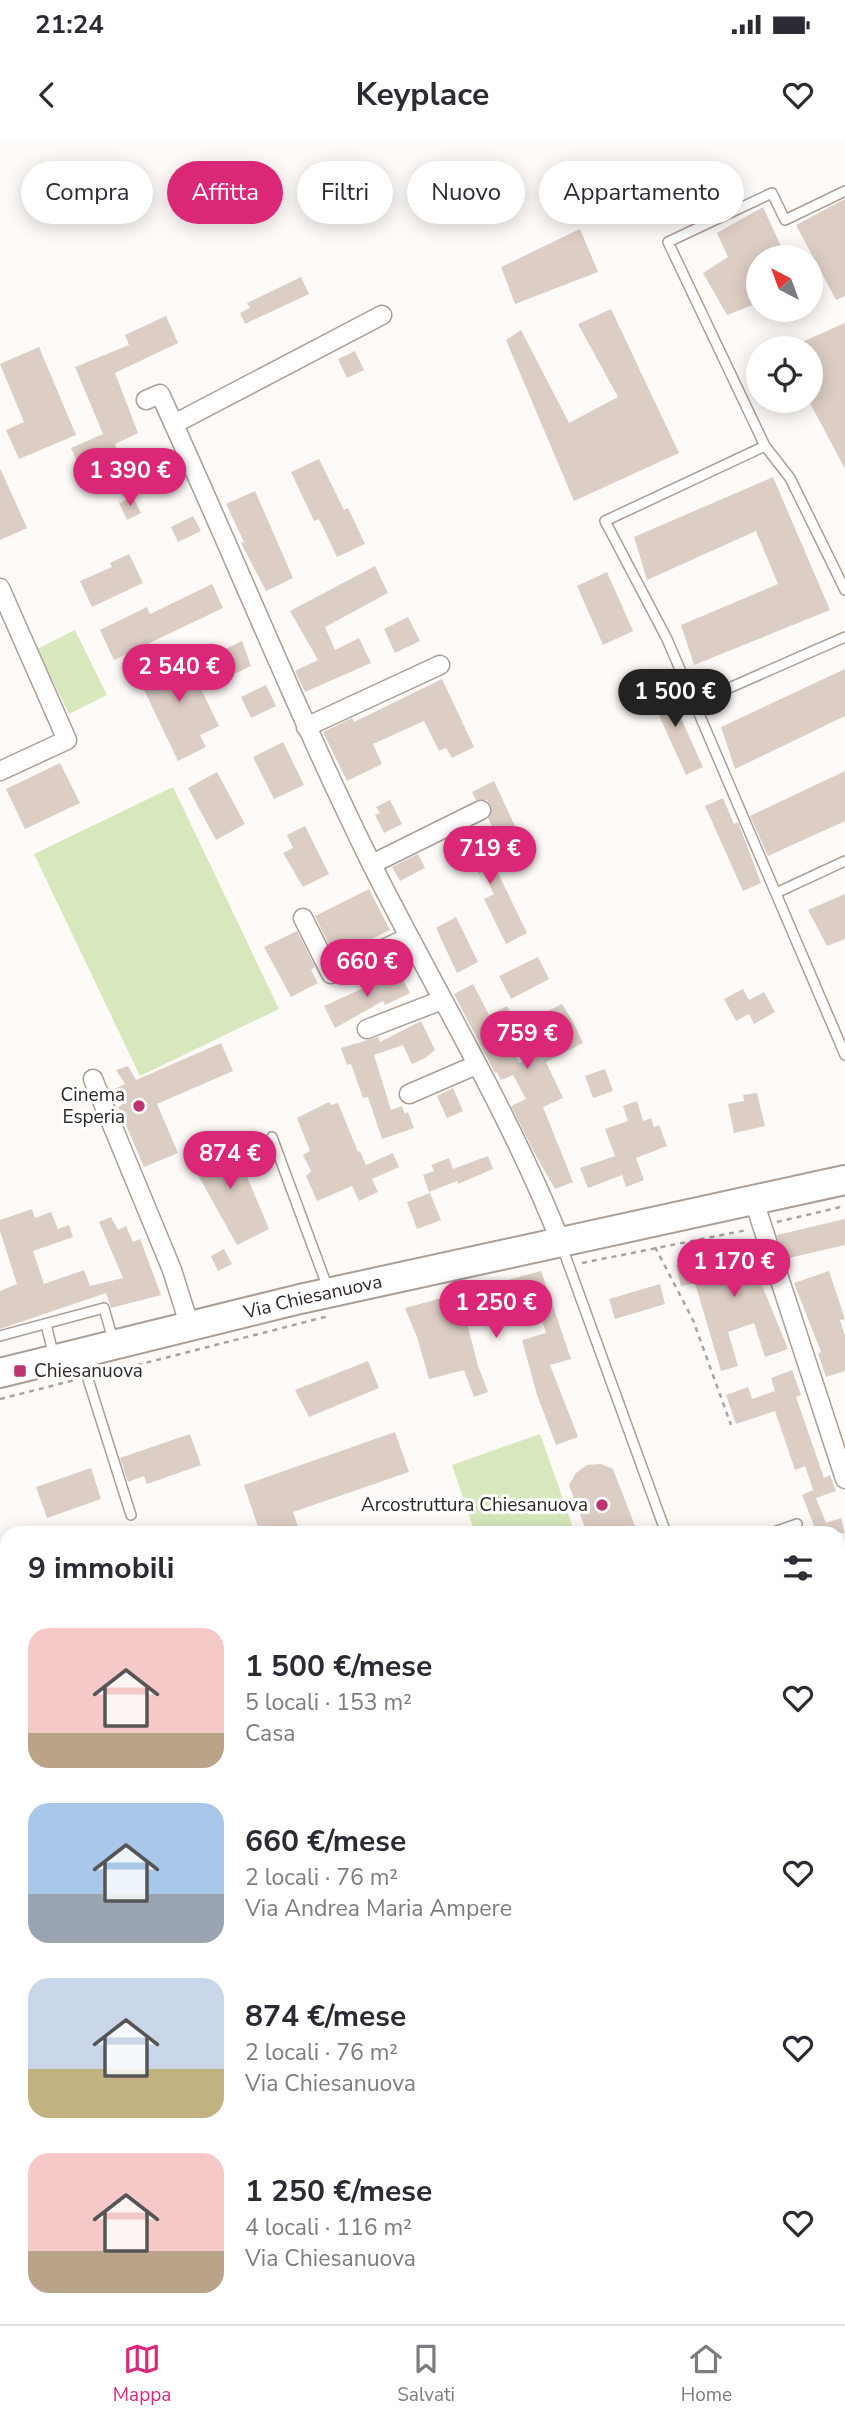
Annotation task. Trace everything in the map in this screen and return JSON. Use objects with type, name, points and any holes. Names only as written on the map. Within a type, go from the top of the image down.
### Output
[{"type":"main road","name":"Via Chiesanuova","points":[[0,1373],[114,1357],[190,1327],[332,1303],[653,1235],[754,1201],[845,1180]]},
{"type":"street","points":[[174,424],[382,314]]},
{"type":"street","points":[[146,400],[160,394],[306,727],[372,864],[570,1253]]},
{"type":"street","points":[[0,588],[68,740],[0,771]]},
{"type":"street","points":[[306,727],[440,665]]},
{"type":"street","points":[[372,864],[481,810]]},
{"type":"street","points":[[303,918],[331,974],[409,936]]},
{"type":"street","points":[[367,1029],[442,1000]]},
{"type":"street","points":[[410,1094],[476,1065]]},
{"type":"street","points":[[93,1079],[172,1270],[190,1327]]},
{"type":"street","points":[[754,1201],[845,1479]]},
{"type":"lane","points":[[845,191],[785,220],[772,192],[668,242],[765,446],[790,478],[845,590]]},
{"type":"lane","points":[[765,446],[605,521],[667,639],[845,1055]]},
{"type":"lane","points":[[695,703],[845,637]]},
{"type":"lane","points":[[776,893],[845,861]]},
{"type":"lane","points":[[272,1137],[326,1275],[332,1303]]},
{"type":"lane","points":[[570,1253],[664,1526]]},
{"type":"lane","points":[[0,1336],[104,1308],[114,1357]]},
{"type":"lane","points":[[46,1324],[131,1515]]},
{"type":"lane","points":[[791,1526],[797,1524]]},
{"type":"path","points":[[771,1224],[845,1206]]},
{"type":"path","points":[[570,1253],[653,1235],[751,1229]]},
{"type":"path","points":[[653,1235],[693,1320],[731,1425]]},
{"type":"path","points":[[114,1357],[318,1321],[332,1303]]},
{"type":"path","points":[[0,1399],[66,1365]]},
{"type":"green space","points":[[75,630],[107,695],[69,714],[37,649]]},
{"type":"green space","points":[[173,787],[279,1009],[140,1076],[34,854]]},
{"type":"green space","points":[[540,1434],[573,1526],[473,1526],[452,1465]]},
{"type":"building","points":[[845,199],[845,296],[836,300],[823,276],[823,245],[807,245],[796,225]]},
{"type":"building","points":[[763,207],[780,245],[746,245],[746,308],[727,315],[703,273],[728,257],[717,233],[733,224],[744,224],[744,218]]},
{"type":"building","points":[[580,229],[598,272],[515,304],[501,267]]},
{"type":"building","points":[[301,277],[309,294],[245,324],[240,313],[250,308],[247,303]]},
{"type":"building","points":[[611,309],[679,453],[574,501],[506,340],[521,330],[569,423],[618,397],[578,324]]},
{"type":"building","points":[[166,316],[178,343],[115,373],[138,433],[115,444],[117,449],[91,462],[94,468],[82,473],[71,448],[103,434],[75,367],[129,345],[125,335]]},
{"type":"building","points":[[845,323],[845,469],[815,413],[823,413],[823,336],[815,336]]},
{"type":"building","points":[[39,347],[76,435],[19,459],[6,430],[24,422],[0,364]]},
{"type":"building","points":[[355,351],[364,370],[347,378],[338,359]]},
{"type":"building","points":[[319,459],[344,510],[348,508],[365,544],[337,557],[319,519],[314,521],[291,472]]},
{"type":"building","points":[[0,468],[27,528],[0,540]]},
{"type":"building","points":[[773,477],[830,610],[694,665],[681,625],[778,584],[756,531],[647,580],[634,537]]},
{"type":"building","points":[[255,491],[293,578],[266,591],[241,543],[244,542],[226,504]]},
{"type":"building","points":[[133,497],[141,513],[127,520],[119,503]]},
{"type":"building","points":[[193,516],[201,531],[178,542],[171,527]]},
{"type":"building","points":[[129,554],[143,583],[92,607],[80,581],[112,567],[110,563]]},
{"type":"building","points":[[375,566],[388,593],[325,627],[335,650],[359,638],[371,663],[305,692],[295,671],[318,660],[290,611]]},
{"type":"building","points":[[607,572],[633,631],[603,645],[577,586]]},
{"type":"building","points":[[212,584],[223,608],[114,660],[100,630],[147,607],[150,614]]},
{"type":"building","points":[[408,617],[420,641],[395,653],[384,629]]},
{"type":"building","points":[[242,641],[251,666],[230,676],[219,652]]},
{"type":"building","points":[[189,651],[203,680],[198,683],[219,726],[200,735],[206,747],[178,761],[137,675]]},
{"type":"building","points":[[845,669],[845,716],[735,769],[721,727]]},
{"type":"building","points":[[442,679],[474,747],[452,758],[446,748],[439,751],[424,721],[373,744],[382,764],[347,781],[323,732],[352,718],[354,722]]},
{"type":"building","points":[[665,683],[703,767],[686,775],[648,691]]},
{"type":"building","points":[[266,685],[276,706],[251,718],[241,697]]},
{"type":"building","points":[[283,742],[304,785],[274,799],[253,757]]},
{"type":"building","points":[[60,763],[80,803],[25,829],[6,789]]},
{"type":"building","points":[[845,771],[845,821],[768,856],[750,816]]},
{"type":"building","points":[[217,772],[245,824],[216,840],[188,788]]},
{"type":"building","points":[[494,781],[521,839],[499,850],[488,828],[492,826],[488,818],[491,806],[487,800],[476,800],[472,792]]},
{"type":"building","points":[[723,798],[734,824],[738,822],[761,883],[743,891],[705,806]]},
{"type":"building","points":[[390,800],[402,824],[384,833],[375,815],[380,813],[376,807]]},
{"type":"building","points":[[305,826],[329,874],[303,887],[283,853],[293,848],[287,835]]},
{"type":"building","points":[[463,837],[471,852],[490,842],[503,868],[497,871],[527,933],[506,944],[484,899],[494,894],[483,872],[479,874],[473,860],[455,870],[443,847]]},
{"type":"building","points":[[418,854],[425,868],[400,881],[392,867]]},
{"type":"building","points":[[369,889],[390,930],[335,957],[315,916]]},
{"type":"building","points":[[845,894],[845,939],[827,946],[808,910]]},
{"type":"building","points":[[456,917],[478,962],[457,973],[436,928]]},
{"type":"building","points":[[297,931],[315,967],[311,970],[318,983],[291,997],[264,947]]},
{"type":"building","points":[[538,957],[549,979],[511,999],[499,976]]},
{"type":"building","points":[[399,972],[410,993],[385,1005],[383,1001],[335,1028],[324,1006]]},
{"type":"building","points":[[473,984],[489,1015],[507,1006],[518,1026],[505,1033],[519,1063],[545,1049],[530,1020],[562,1004],[572,1020],[583,1043],[546,1062],[563,1098],[543,1107],[573,1182],[555,1189],[511,1106],[526,1099],[513,1075],[501,1080],[497,1072],[495,1073],[454,994]]},
{"type":"building","points":[[743,989],[749,1000],[764,992],[775,1012],[754,1024],[749,1014],[736,1021],[724,999]]},
{"type":"building","points":[[421,1021],[435,1050],[425,1058],[412,1064],[403,1045],[374,1055],[391,1110],[402,1106],[405,1114],[408,1112],[414,1128],[382,1139],[368,1097],[363,1098],[351,1064],[347,1065],[341,1048],[378,1037],[380,1042]]},
{"type":"building","name":"Cinema Esperia","points":[[221,1043],[233,1071],[157,1104],[178,1153],[144,1167],[118,1107],[122,1105],[115,1089],[125,1084],[116,1070],[128,1066],[136,1080]]},
{"type":"building","points":[[605,1069],[613,1091],[593,1098],[585,1076]]},
{"type":"building","points":[[453,1088],[463,1111],[447,1118],[437,1096]]},
{"type":"building","points":[[757,1093],[765,1126],[734,1133],[728,1104],[744,1101],[743,1095]]},
{"type":"building","points":[[637,1101],[643,1121],[651,1118],[654,1127],[659,1125],[667,1146],[636,1158],[644,1180],[626,1187],[622,1175],[588,1188],[580,1168],[615,1156],[605,1129],[628,1121],[623,1106]]},
{"type":"building","points":[[329,1102],[331,1105],[338,1103],[366,1165],[393,1153],[399,1167],[372,1179],[378,1192],[359,1201],[352,1186],[317,1201],[306,1176],[311,1171],[303,1155],[310,1151],[297,1118]]},
{"type":"building","points":[[222,1139],[228,1151],[235,1148],[269,1229],[237,1245],[188,1157]]},
{"type":"building","points":[[488,1156],[493,1169],[458,1184],[457,1181],[429,1192],[423,1175],[434,1171],[431,1165],[449,1158],[453,1169]]},
{"type":"building","points":[[430,1193],[441,1220],[417,1229],[407,1202]]},
{"type":"building","points":[[32,1209],[35,1218],[51,1212],[58,1229],[69,1225],[73,1237],[33,1251],[44,1284],[84,1270],[90,1286],[123,1278],[99,1222],[111,1217],[118,1230],[126,1226],[133,1242],[140,1239],[161,1295],[111,1308],[106,1293],[0,1329],[0,1291],[17,1284],[0,1231],[0,1220]]},
{"type":"building","points":[[845,1219],[845,1245],[785,1259],[777,1235]]},
{"type":"building","points":[[755,1241],[766,1275],[759,1278],[788,1349],[765,1357],[754,1323],[728,1332],[738,1366],[721,1371],[695,1283],[681,1286],[676,1265],[720,1255],[719,1251]]},
{"type":"building","points":[[224,1249],[232,1264],[218,1271],[211,1256]]},
{"type":"building","points":[[541,1271],[571,1359],[550,1365],[578,1437],[556,1445],[537,1395],[522,1340],[546,1333],[537,1304],[467,1323],[488,1392],[474,1397],[464,1370],[429,1379],[405,1308]]},
{"type":"building","points":[[829,1271],[845,1319],[840,1320],[845,1336],[845,1371],[826,1377],[818,1354],[821,1352],[794,1283]]},
{"type":"building","points":[[660,1284],[665,1304],[615,1319],[609,1299]]},
{"type":"building","points":[[368,1361],[379,1388],[309,1417],[295,1390]]},
{"type":"building","points":[[792,1370],[801,1395],[796,1397],[824,1478],[830,1475],[836,1491],[816,1498],[826,1523],[841,1518],[843,1526],[814,1526],[802,1495],[813,1490],[815,1495],[805,1466],[795,1470],[775,1411],[736,1424],[726,1395],[748,1387],[752,1399],[775,1391],[771,1378]]},
{"type":"building","points":[[395,1432],[409,1472],[293,1512],[298,1526],[258,1526],[244,1485]]},
{"type":"building","points":[[190,1434],[201,1465],[147,1484],[144,1476],[128,1482],[120,1458]]},
{"type":"building","name":"Arcostruttura Chiesanuova","points":[[601,1464],[613,1469],[635,1526],[584,1526],[569,1485],[576,1473],[587,1465]]},
{"type":"building","points":[[91,1468],[101,1499],[47,1518],[36,1487]]},
{"type":"place","name":"Cinema Esperia","points":[[139,1106]]},
{"type":"place","name":"Chiesanuova","points":[[20,1371]]},
{"type":"place","name":"Arcostruttura Chiesanuova","points":[[602,1505]]}]
